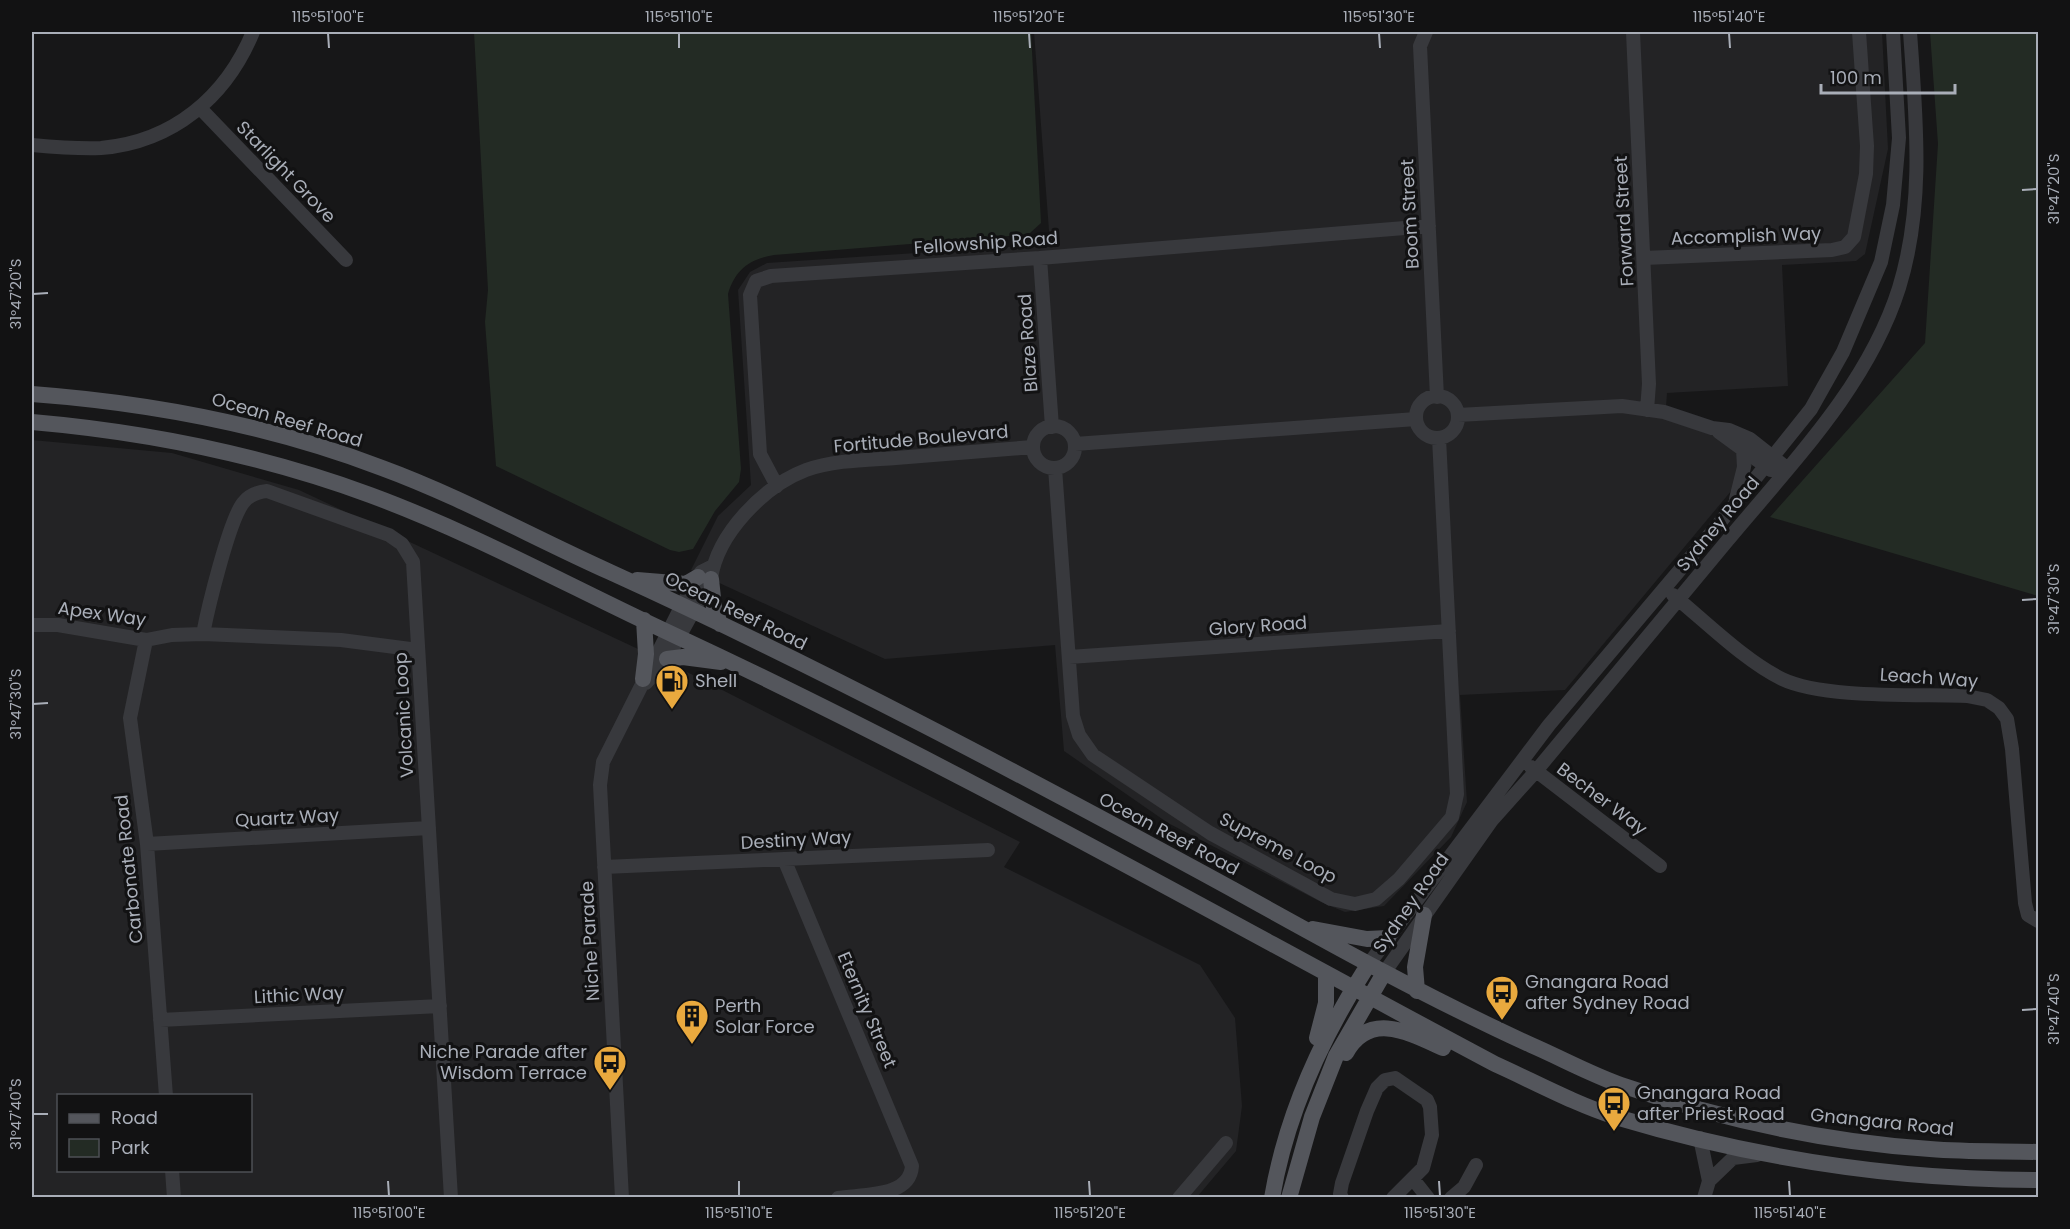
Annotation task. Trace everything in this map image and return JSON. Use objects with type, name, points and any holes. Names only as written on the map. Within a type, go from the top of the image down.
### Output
[{"type":"main road","name":"Ocean Reef Road","points":[[32,394],[94,399],[194,413],[326,449],[382,468],[460,501],[688,608],[869,697],[1384,973]]},
{"type":"main road","points":[[32,422],[194,444],[289,468],[350,488],[438,523],[864,727],[1495,1064],[1608,1114],[1773,1155],[1865,1171],[2038,1180]]},
{"type":"main road","points":[[32,427],[58,424]]},
{"type":"main road","points":[[624,579],[680,584],[691,582],[707,574],[720,624]]},
{"type":"main road","points":[[641,685],[646,654],[644,620]]},
{"type":"main road","points":[[667,659],[683,657],[734,664]]},
{"type":"main road","points":[[1417,991],[1415,967],[1424,915]]},
{"type":"main road","points":[[1294,925],[1367,939],[1388,938]]},
{"type":"main road","points":[[1311,1069],[1368,964]]},
{"type":"main road","points":[[1289,1197],[1312,1118],[1335,1056],[1384,973]]},
{"type":"main road","name":"Gnangara Road","points":[[1384,973],[1417,991],[1616,1083],[1724,1116],[1836,1139],[1930,1149],[2038,1152]]},
{"type":"main road","points":[[1272,1197],[1278,1160],[1311,1069],[1326,1003],[1326,974]]},
{"type":"main road","points":[[1312,1118],[1352,1042],[1361,1034],[1377,1027],[1416,1035],[1459,1055],[1495,1064]]},
{"type":"street","points":[[32,145],[100,148],[131,143],[167,129],[201,109],[226,81],[244,53],[253,32]]},
{"type":"street","name":"Boom Street","points":[[1426,32],[1420,46],[1437,397]]},
{"type":"street","name":"Forward Street","points":[[1633,32],[1649,384],[1647,410]]},
{"type":"street","name":"Accomplish Way","points":[[1644,258],[1832,250],[1845,247],[1854,237],[1866,174],[1867,146],[1859,32]]},
{"type":"street","name":"Sydney Road","points":[[1368,964],[1522,760],[1811,409],[1843,352],[1881,262],[1893,205],[1899,138],[1893,32]]},
{"type":"street","name":"Sydney Road","points":[[1384,973],[1492,820],[1536,771],[1784,473],[1868,358],[1899,288],[1913,220],[1916,194],[1917,122],[1910,32]]},
{"type":"street","name":"Starlight Grove","points":[[201,109],[346,260]]},
{"type":"street","name":"Fellowship Road","points":[[777,486],[760,454],[750,295],[756,281],[771,276],[1040,258],[1429,226]]},
{"type":"street","name":"Blaze Road","points":[[1040,258],[1052,427]]},
{"type":"street","points":[[1437,397],[1452,403],[1458,415],[1456,428],[1439,438],[1421,431],[1416,419],[1420,405],[1426,400],[1437,397]]},
{"type":"street","points":[[1458,415],[1570,407],[1622,406],[1647,410],[1712,428],[1729,430],[1750,439],[1784,473]]},
{"type":"street","points":[[1075,444],[1416,419]]},
{"type":"street","points":[[1052,427],[1068,432],[1075,444],[1072,458],[1068,463],[1055,468],[1042,465],[1032,447],[1037,434],[1052,427]]},
{"type":"street","points":[[1712,428],[1743,449],[1770,460]]},
{"type":"street","name":"Supreme Loop","points":[[1055,468],[1073,716],[1078,735],[1093,755],[1210,834],[1331,899],[1354,904],[1376,899],[1399,879],[1452,818],[1457,794],[1439,438]]},
{"type":"street","name":"Fortitude Boulevard","points":[[688,608],[735,526],[757,500],[806,470],[845,462],[1032,447]]},
{"type":"street","points":[[1735,504],[1744,467],[1743,449]]},
{"type":"street","name":"Volcanic Loop","points":[[203,634],[209,604],[238,513],[249,497],[267,491],[389,535],[402,544],[413,562],[451,1197]]},
{"type":"street","name":"Leach Way","points":[[1664,588],[1760,667],[1784,680],[1834,691],[1967,696],[1987,700],[2000,708],[2007,719],[2012,749],[2025,903],[2028,915],[2038,921]]},
{"type":"street","name":"Niche Parade","points":[[622,1197],[600,785],[603,762],[641,685],[688,608]]},
{"type":"street","name":"Apex Way","points":[[32,625],[58,625],[147,640],[172,635],[203,634],[341,640],[418,650]]},
{"type":"street","name":"Glory Road","points":[[1069,657],[1449,630]]},
{"type":"street","name":"Niche Parade","points":[[641,685],[667,659],[673,635]]},
{"type":"street","name":"Carbonate Road","points":[[147,640],[130,718],[147,844],[166,1094]]},
{"type":"street","name":"Becher Way","points":[[1522,760],[1660,866]]},
{"type":"street","name":"Quartz Way","points":[[147,844],[429,828]]},
{"type":"street","name":"Destiny Way","points":[[604,867],[988,850]]},
{"type":"street","name":"Eternity Street","points":[[784,859],[909,1155],[912,1176],[907,1183],[897,1189],[838,1197]]},
{"type":"street","name":"Lithic Way","points":[[160,1020],[440,1006]]},
{"type":"street","points":[[1342,1197],[1342,1183],[1366,1111],[1377,1088],[1385,1080],[1395,1078],[1420,1094],[1431,1107],[1432,1135],[1429,1154],[1423,1168],[1393,1197]]},
{"type":"street","points":[[1700,1138],[1709,1181]]},
{"type":"street","points":[[1179,1197],[1226,1143]]},
{"type":"street","points":[[1704,1197],[1709,1181],[1733,1158],[1773,1155]]},
{"type":"street","points":[[1451,1197],[1464,1188],[1476,1165]]},
{"type":"street","points":[[172,1172],[174,1197]]},
{"type":"street","points":[[1413,1179],[1428,1197]]},
{"type":"shaded area","points":[[1034,32],[1882,32],[1888,149],[1865,254],[1856,261],[1782,265],[1788,386],[1667,393],[1666,407],[1767,448],[1565,690],[1460,695],[1467,802],[1451,837],[1384,906],[1345,912],[1321,902],[1168,823],[1064,751],[1055,645],[885,659],[691,570],[718,516],[751,485],[738,290],[750,272],[767,263],[1050,244]]},
{"type":"shaded area","points":[[32,440],[172,453],[299,490],[685,671],[1020,842],[1004,867],[1200,965],[1235,1018],[1242,1106],[1236,1151],[1197,1197],[32,1198]]},
{"type":"green space","points":[[474,32],[1031,32],[1041,223],[1030,233],[1022,235],[774,255],[757,259],[744,267],[735,278],[728,294],[741,469],[739,482],[715,511],[693,549],[679,552],[670,550],[496,466],[485,322],[488,290]]},
{"type":"green space","points":[[1930,32],[2038,32],[2038,596],[1770,517],[1925,343],[1938,144]]},
{"type":"place","name":"Shell","points":[[672,710]]},
{"type":"place","name":"Gnangara Road after Sydney Road","points":[[1502,1021]]},
{"type":"place","name":"Perth Solar Force","points":[[692,1045]]},
{"type":"place","name":"Niche Parade after Wisdom Terrace","points":[[610,1091]]},
{"type":"place","name":"Gnangara Road after Priest Road","points":[[1614,1132]]}]
